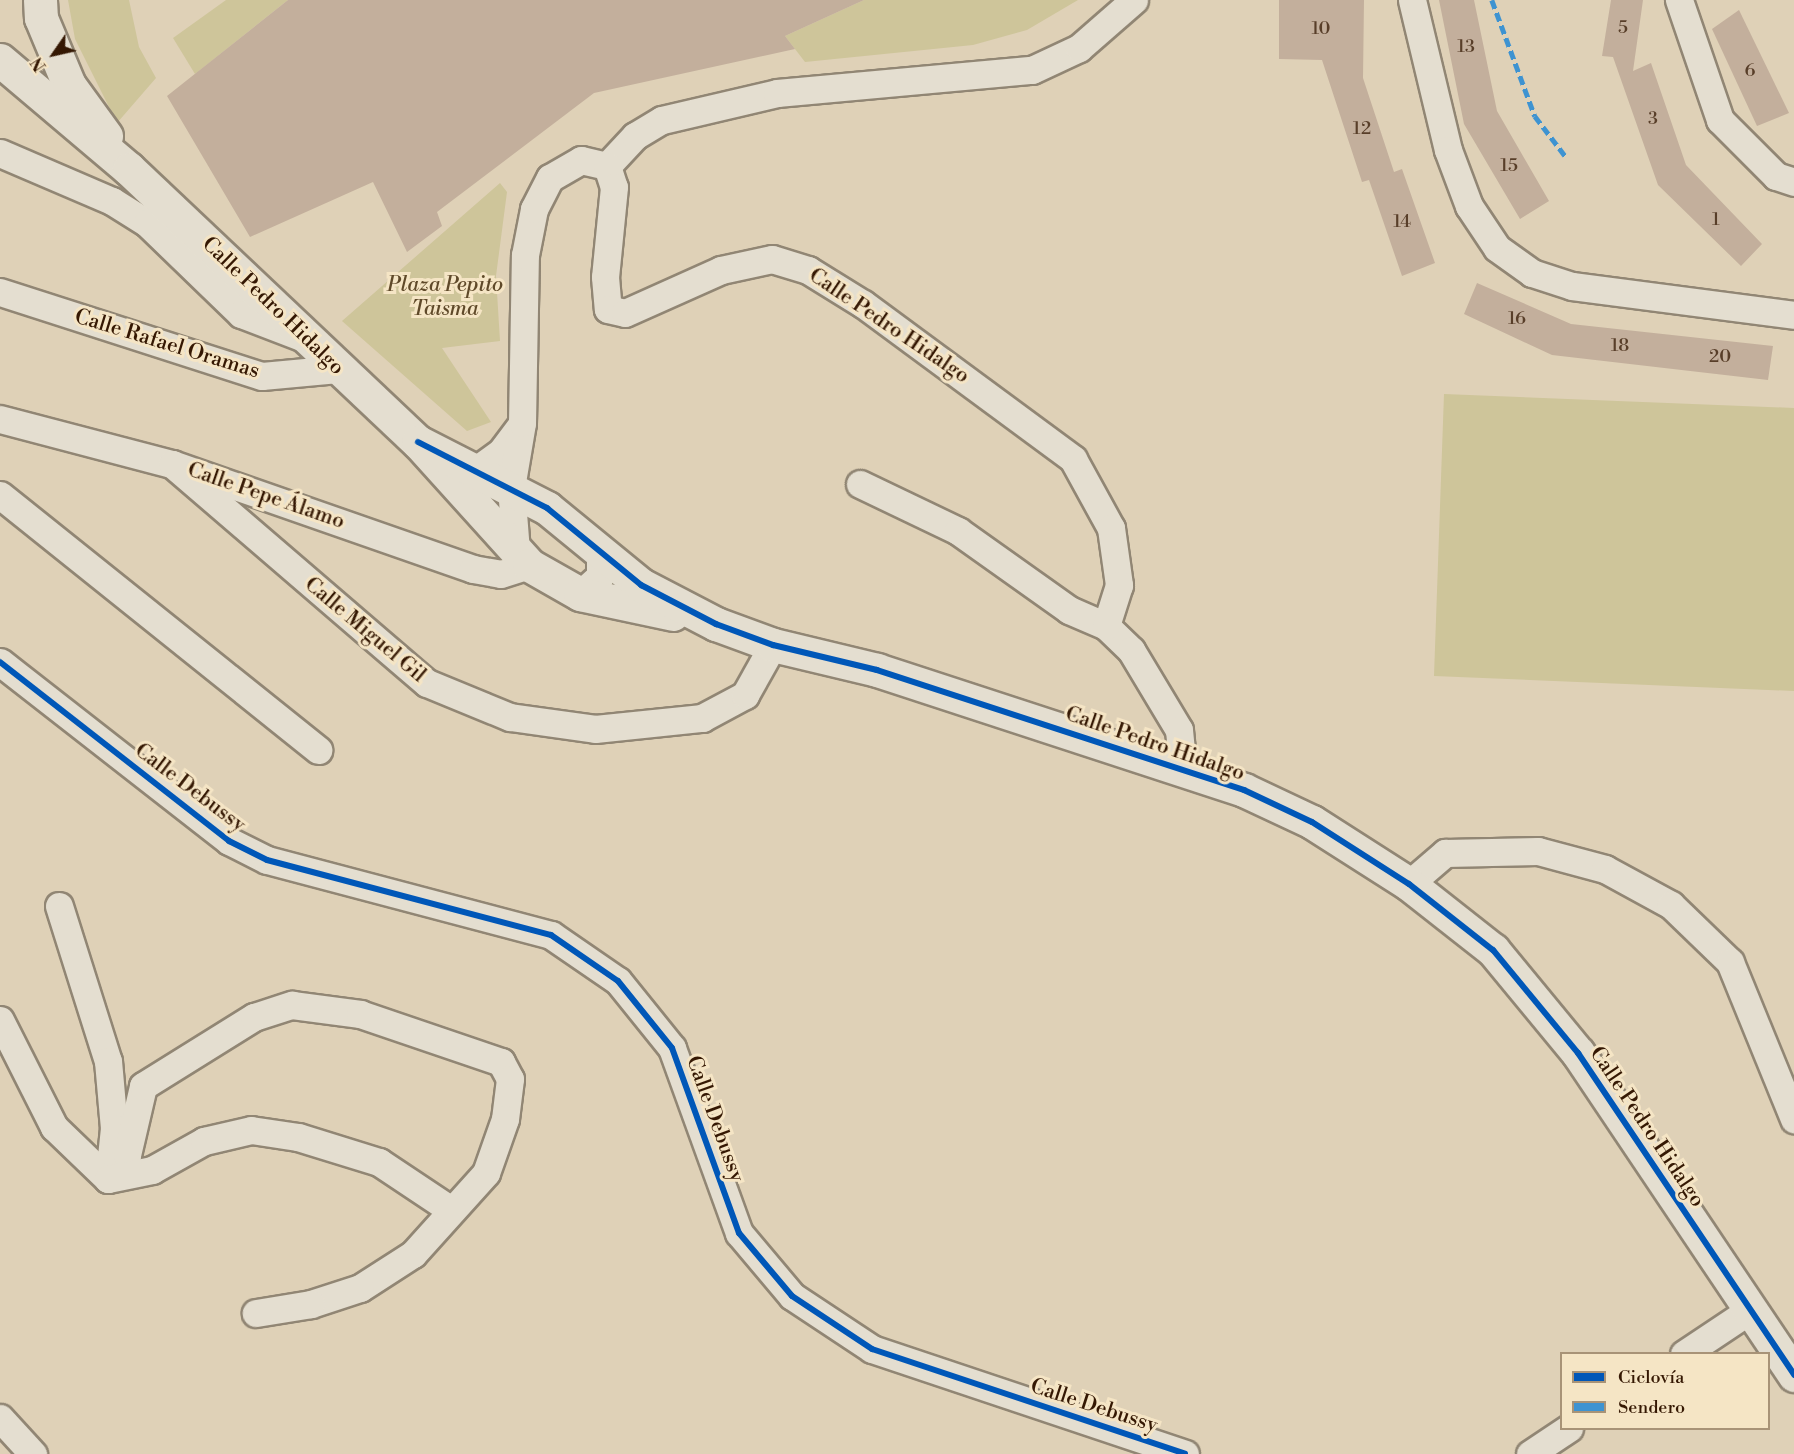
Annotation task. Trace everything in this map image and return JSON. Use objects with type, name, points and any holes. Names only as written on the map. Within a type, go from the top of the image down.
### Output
[{"type":"street","name":"Calle Pedro Hidalgo","points":[[40,0],[42,18],[69,85],[129,169]]},
{"type":"street","points":[[523,558],[511,488],[522,423],[525,255],[534,209],[550,178],[581,160],[607,166],[635,136],[662,120],[777,93],[1032,70],[1079,48],[1134,0]]},
{"type":"street","points":[[1412,0],[1448,150],[1469,206],[1497,248],[1532,273],[1572,286],[1794,315]]},
{"type":"street","points":[[1679,0],[1720,120],[1776,176],[1794,182]]},
{"type":"street","name":"Calle Pedro Hidalgo","points":[[0,60],[129,169],[338,369],[418,442],[523,558],[580,594],[716,624]]},
{"type":"street","points":[[0,153],[112,201],[147,223],[241,315],[310,341]]},
{"type":"street","name":"Calle Pedro Hidalgo","points":[[607,166],[614,187],[605,278],[609,309],[625,313],[722,270],[772,259],[808,270],[863,304],[1073,459],[1111,528],[1119,585],[1106,626]]},
{"type":"street","name":"Calle Rafael Oramas","points":[[0,292],[261,376],[338,369]]},
{"type":"street","name":"Calle Pepe Álamo","points":[[0,419],[172,464],[473,569],[501,574],[523,558]]},
{"type":"street","points":[[472,473],[500,453],[522,423]]},
{"type":"street","name":"Calle Pedro Hidalgo","points":[[418,442],[472,473],[511,488],[547,508],[641,585],[716,624],[773,645],[877,670],[1244,790],[1312,822],[1409,884],[1493,950],[1578,1053],[1794,1375]]},
{"type":"street","name":"Calle Miguel Gil","points":[[172,464],[427,683],[510,717],[595,729],[702,718],[745,695],[773,645]]},
{"type":"street","points":[[860,484],[958,531],[1069,610],[1106,626],[1131,650],[1179,730],[1183,771]]},
{"type":"street","points":[[0,495],[318,750]]},
{"type":"street","points":[[580,594],[600,576],[600,551]]},
{"type":"street","name":"Calle Debussy","points":[[0,662],[229,841],[267,860],[550,935],[618,981],[672,1048],[739,1233],[792,1296],[872,1349],[1185,1454]]},
{"type":"street","points":[[1409,884],[1445,853],[1538,851],[1605,869],[1671,905],[1731,962],[1794,1119]]},
{"type":"street","points":[[59,906],[108,1061],[114,1128],[108,1179]]},
{"type":"street","points":[[108,1179],[127,1155],[143,1086],[254,1017],[292,1005],[360,1014],[501,1062],[510,1079],[505,1119],[486,1173],[412,1254],[360,1288],[311,1304],[256,1313]]},
{"type":"street","points":[[0,1020],[54,1126],[108,1179]]},
{"type":"street","points":[[108,1179],[152,1170],[204,1141],[251,1130],[298,1137],[379,1162],[451,1210]]},
{"type":"street","points":[[1686,1352],[1750,1310]]},
{"type":"street","points":[[0,1418],[33,1454]]},
{"type":"street","points":[[1530,1454],[1566,1430]]},
{"type":"green space","points":[[68,0],[129,0],[139,47],[156,78],[117,123],[75,39]]},
{"type":"green space","points":[[226,0],[288,0],[195,74],[173,38]]},
{"type":"green space","points":[[864,0],[1078,0],[1027,30],[973,45],[805,62],[785,36]]},
{"type":"green space","name":"Plaza Pepito Taisma","points":[[500,183],[507,192],[496,276],[500,341],[442,348],[491,422],[467,431],[342,321]]},
{"type":"green space","points":[[1444,394],[1794,408],[1794,691],[1434,676]]},
{"type":"building","points":[[288,0],[864,0],[785,36],[795,49],[594,93],[437,212],[442,226],[407,252],[373,182],[250,237],[167,96]]},
{"type":"building","points":[[1279,0],[1364,0],[1363,78],[1394,172],[1402,169],[1435,263],[1402,276],[1369,180],[1362,182],[1322,60],[1279,59]]},
{"type":"building","points":[[1439,0],[1474,0],[1497,111],[1549,201],[1520,219],[1464,124]]},
{"type":"building","points":[[1611,0],[1643,0],[1633,71],[1651,63],[1686,165],[1762,244],[1741,266],[1658,185],[1613,57],[1602,56]]},
{"type":"building","points":[[1739,10],[1789,113],[1757,126],[1712,29]]},
{"type":"building","points":[[1477,283],[1571,324],[1773,346],[1768,380],[1552,355],[1464,314]]},
{"type":"marked path","points":[[1492,0],[1535,116],[1566,157]]},
{"type":"cycle path","points":[[418,442],[547,508],[641,585],[716,624],[773,645],[877,670],[1244,790],[1312,822],[1409,884],[1493,950],[1578,1053],[1794,1375]]},
{"type":"cycle path","points":[[0,662],[229,841],[267,860],[551,935],[618,981],[672,1048],[739,1233],[792,1296],[872,1349],[1185,1454]]}]
